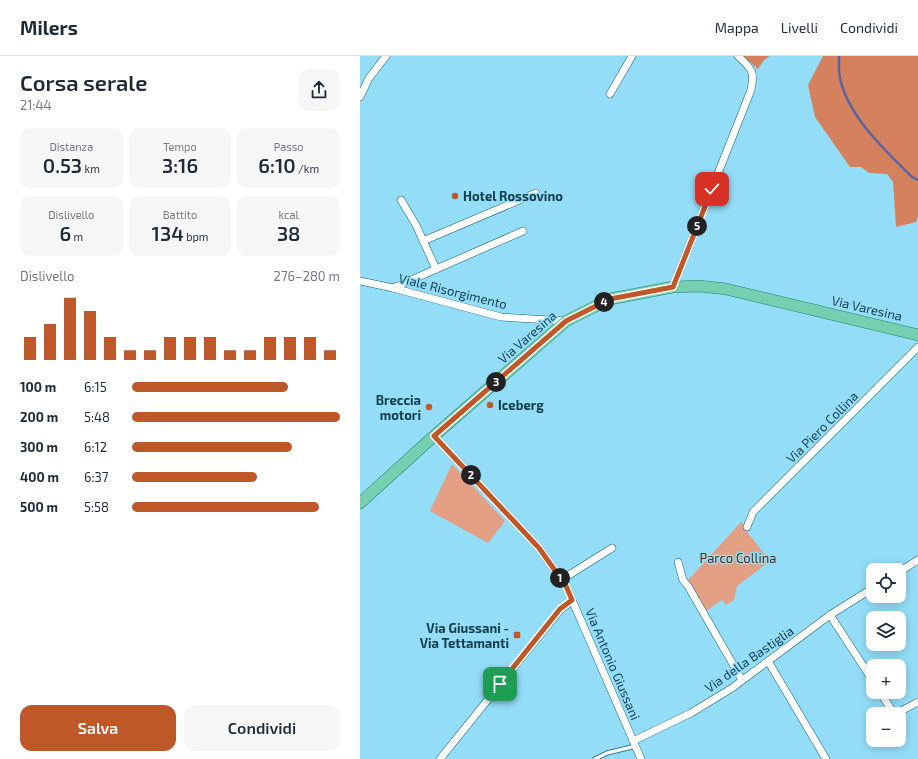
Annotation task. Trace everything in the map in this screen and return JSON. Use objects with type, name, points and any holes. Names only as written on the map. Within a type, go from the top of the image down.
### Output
[{"type":"main road","name":"Via Varesina","points":[[360,503],[434,436],[566,321],[610,299],[673,287],[698,286],[726,289],[918,335]]},
{"type":"street","points":[[360,97],[369,78],[386,56]]},
{"type":"street","points":[[610,94],[632,56]]},
{"type":"street","points":[[673,287],[751,90],[754,78],[749,66],[738,56]]},
{"type":"street","points":[[423,241],[536,193]]},
{"type":"street","points":[[401,200],[416,225],[436,269]]},
{"type":"street","points":[[393,288],[523,231]]},
{"type":"street","name":"Viale Risorgimento","points":[[360,281],[393,288],[501,317],[566,321]]},
{"type":"street","name":"Via Piero Collina","points":[[747,527],[753,512],[918,347]]},
{"type":"street","name":"Via Antonio Giussani","points":[[434,436],[539,548],[566,586],[641,759]]},
{"type":"street","points":[[561,580],[612,548]]},
{"type":"street","points":[[906,568],[918,560]]},
{"type":"street","points":[[678,562],[683,580],[688,586],[742,680]]},
{"type":"street","name":"Via della Bastiglia","points":[[634,744],[691,713],[742,680],[830,615],[866,592]]},
{"type":"street","points":[[440,759],[560,609],[572,600]]},
{"type":"street","points":[[830,615],[866,670]]},
{"type":"street","points":[[768,661],[826,759]]},
{"type":"street","points":[[906,708],[918,702]]},
{"type":"lane","points":[[595,759],[607,753],[634,744]]},
{"type":"green space","points":[[452,464],[505,521],[488,543],[430,511]]},
{"type":"green space","name":"Parco Collina","points":[[742,521],[744,528],[770,561],[737,586],[734,600],[726,605],[722,600],[706,611],[688,580]]},
{"type":"shaded area","points":[[743,56],[770,56],[764,60],[758,69]]},
{"type":"shaded area","points":[[823,56],[918,56],[918,216],[916,222],[896,227],[893,182],[887,174],[869,173],[861,167],[850,167],[815,117],[808,85]]},
{"type":"waterway","points":[[839,56],[839,72],[842,87],[857,116],[889,155],[912,177],[918,180]]},
{"type":"place","name":"Hotel Rossovino","points":[[455,196]]},
{"type":"place","name":"Iceberg","points":[[490,405]]},
{"type":"place","name":"Breccia motori","points":[[429,407]]},
{"type":"place","name":"Via Giussani - Via Tettamanti","points":[[517,635]]},
{"type":"route","points":[[500,684],[560,609],[572,600],[566,586],[539,548],[434,436],[566,321],[610,299],[673,287],[712,189]]}]
